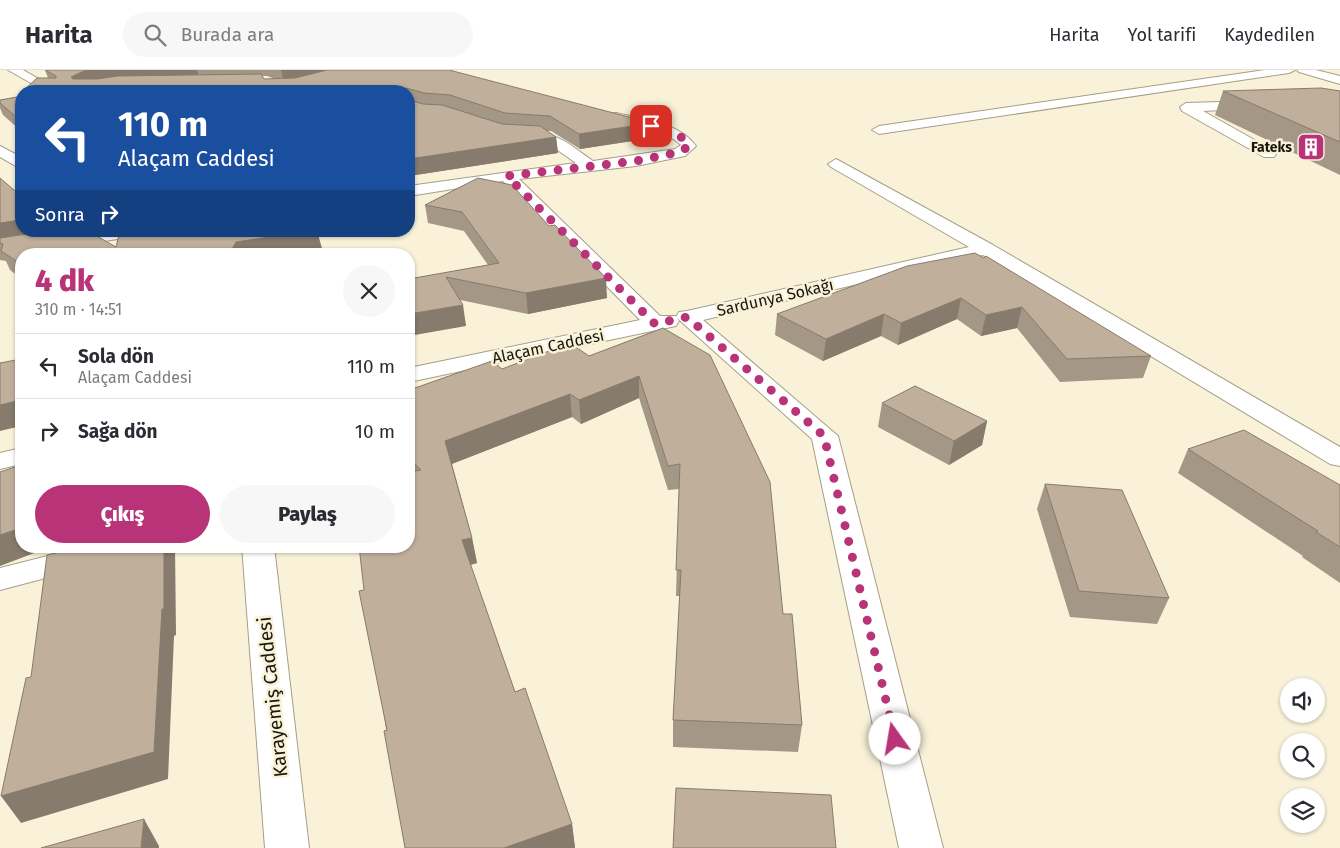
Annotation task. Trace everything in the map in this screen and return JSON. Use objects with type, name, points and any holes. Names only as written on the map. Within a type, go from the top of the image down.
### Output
[{"type":"street","points":[[14,70],[43,85]]},
{"type":"street","points":[[879,130],[1290,70]]},
{"type":"street","points":[[1303,70],[1340,80]]},
{"type":"street","points":[[1160,90],[1187,108],[1269,154]]},
{"type":"street","points":[[1187,108],[1265,105]]},
{"type":"street","points":[[415,190],[680,152],[689,146],[681,137],[651,126],[602,114]]},
{"type":"street","points":[[504,134],[545,136],[556,141],[589,166]]},
{"type":"street","points":[[0,150],[15,160]]},
{"type":"street","points":[[836,164],[986,249],[1340,458]]},
{"type":"street","points":[[507,176],[655,324]]},
{"type":"street","points":[[26,248],[96,237]]},
{"type":"street","name":"Sardunya Sokağı","points":[[687,317],[986,249]]},
{"type":"street","points":[[0,252],[15,250]]},
{"type":"street","name":"Sardunya Sokağı","points":[[687,317],[824,436],[921,848]]},
{"type":"street","name":"Alaçam Caddesi","points":[[415,374],[687,317]]},
{"type":"street","points":[[0,461],[15,457]]},
{"type":"street","points":[[0,579],[102,553]]},
{"type":"street","name":"Karayemiş Caddesi","points":[[259,553],[287,848]]},
{"type":"building","points":[[45,70],[87,70],[71,77],[73,79],[97,79],[118,76],[261,74],[264,79],[295,78],[327,70],[449,70],[652,123],[579,134],[550,116],[505,113],[450,95],[415,90],[415,85],[29,85],[37,78],[56,78],[56,76]]},
{"type":"building","points":[[1321,88],[1340,91],[1340,142],[1223,91]]},
{"type":"building","points":[[15,97],[15,116],[0,103],[0,100]]},
{"type":"building","points":[[415,102],[442,105],[502,124],[540,126],[556,137],[415,158]]},
{"type":"building","points":[[0,178],[15,191],[15,221],[0,223]]},
{"type":"building","points":[[478,178],[512,185],[549,226],[555,225],[606,278],[526,293],[446,277],[463,305],[415,313],[415,278],[499,263],[462,212],[425,205]]},
{"type":"building","points":[[15,236],[98,237],[116,247],[118,237],[270,237],[236,242],[232,248],[15,248],[15,260],[1,251],[3,244],[0,243],[0,238]]},
{"type":"building","points":[[975,253],[984,258],[986,256],[1151,356],[1067,359],[1022,307],[986,315],[961,298],[901,323],[884,314],[826,339],[777,314],[907,266]]},
{"type":"building","points":[[663,328],[710,355],[770,482],[783,614],[792,614],[802,725],[673,720],[681,570],[676,570],[680,464],[668,466],[639,376],[579,400],[570,394],[445,441],[472,538],[462,540],[515,692],[525,688],[572,824],[504,848],[405,848],[384,731],[387,730],[359,591],[364,590],[360,553],[415,553],[415,471],[421,470],[415,464],[415,388],[492,361],[502,369],[570,343],[589,356]]},
{"type":"building","points":[[15,360],[15,401],[0,405],[0,363]]},
{"type":"building","points":[[915,386],[987,421],[954,441],[882,403]]},
{"type":"building","points":[[1244,430],[1340,485],[1340,547],[1316,532],[1318,531],[1188,449]]},
{"type":"building","points":[[15,467],[15,530],[0,535],[0,472]]},
{"type":"building","points":[[1045,484],[1122,490],[1169,598],[1079,591]]},
{"type":"building","points":[[55,553],[164,553],[164,609],[162,609],[154,752],[1,796],[26,678],[31,677],[47,555]]},
{"type":"building","points":[[676,788],[831,795],[836,848],[673,848]]},
{"type":"building","points":[[144,819],[141,848],[41,848]]},
{"type":"place","name":"Fateks","points":[[1311,147]]},
{"type":"route","points":[[651,126],[681,137],[689,146],[680,152],[636,161],[507,176],[655,324],[687,317],[824,436],[895,739]]}]
